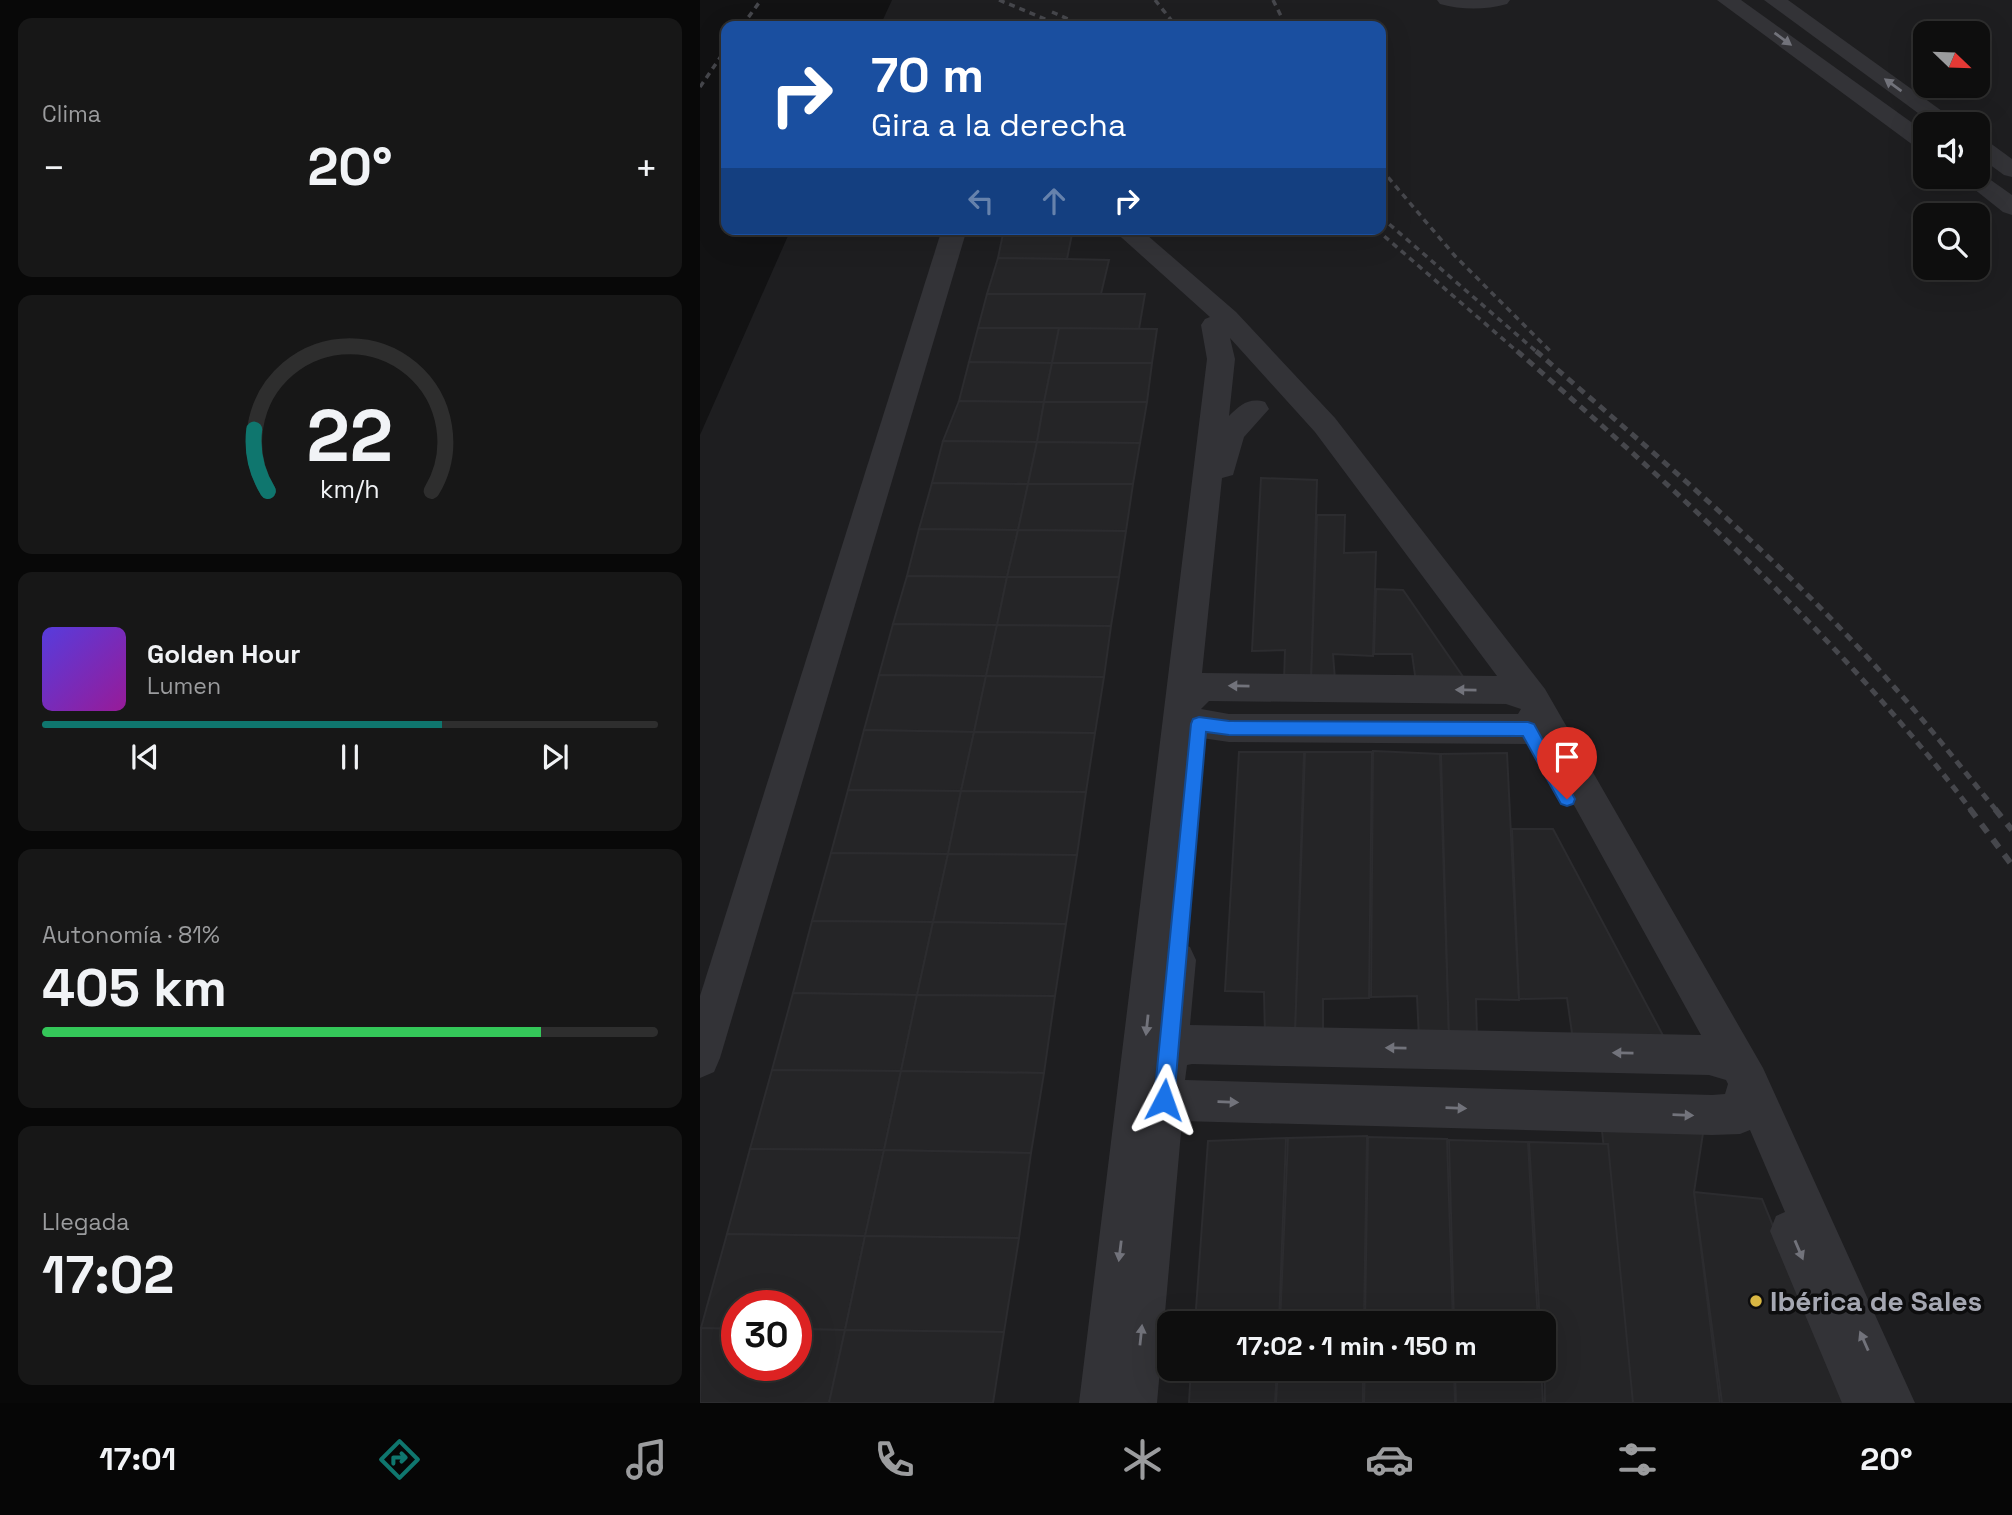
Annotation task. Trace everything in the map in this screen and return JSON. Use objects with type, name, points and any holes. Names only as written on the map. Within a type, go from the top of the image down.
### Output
[{"type":"street","points":[[1447,0],[1479,3],[1500,0]]},
{"type":"street","points":[[1727,0],[1913,135]]},
{"type":"street","points":[[1774,0],[1931,112]]},
{"type":"street","points":[[1990,154],[2012,170]]},
{"type":"street","points":[[1987,189],[2012,207]]},
{"type":"street","points":[[700,994],[940,235]]},
{"type":"street","points":[[700,1058],[953,235]]},
{"type":"street","points":[[1114,235],[1325,425],[1527,707],[1734,1079],[1892,1403]]},
{"type":"street","points":[[1131,235],[1227,318],[1291,407],[1313,429],[1527,707]]},
{"type":"street","points":[[1134,1403],[1153,1077],[1191,708],[1221,359],[1214,325]]},
{"type":"street","points":[[1217,389],[1232,371],[1245,366],[1267,371]]},
{"type":"street","points":[[1217,389],[1223,403],[1234,408],[1255,409],[1270,405],[1291,407]]},
{"type":"street","points":[[1191,708],[1226,440],[1240,421],[1255,409]]},
{"type":"street","points":[[1191,708],[1229,728],[1527,707]]},
{"type":"street","points":[[1191,708],[1527,707]]},
{"type":"street","points":[[1102,1403],[1153,1077],[1192,1044],[1734,1079]]},
{"type":"street","points":[[1153,1077],[1734,1079]]},
{"type":"street","points":[[1734,1079],[1865,1403]]},
{"type":"shaded area","points":[[892,0],[2012,0],[2012,1403],[700,1403],[700,435],[788,235],[1386,235],[1386,21],[882,21]]},
{"type":"building","points":[[1003,235],[1072,235],[1067,259],[998,258]]},
{"type":"building","points":[[998,258],[1109,260],[1101,294],[987,294]]},
{"type":"building","points":[[987,294],[1145,294],[1139,329],[978,328]]},
{"type":"building","points":[[978,328],[1059,328],[1052,363],[969,362]]},
{"type":"building","points":[[1059,328],[1157,329],[1152,363],[1052,363]]},
{"type":"building","points":[[969,362],[1052,363],[1044,402],[959,401]]},
{"type":"building","points":[[1052,363],[1152,363],[1147,402],[1044,402]]},
{"type":"building","points":[[959,401],[1044,402],[1037,442],[943,441]]},
{"type":"building","points":[[1044,402],[1147,402],[1140,443],[1037,442]]},
{"type":"building","points":[[943,441],[1037,442],[1028,484],[932,483]]},
{"type":"building","points":[[1037,442],[1140,443],[1133,484],[1028,484]]},
{"type":"building","points":[[1261,478],[1317,480],[1311,681],[1284,681],[1285,650],[1252,651]]},
{"type":"building","points":[[932,483],[1028,484],[1018,530],[919,529]]},
{"type":"building","points":[[1028,484],[1133,484],[1126,531],[1018,530]]},
{"type":"building","points":[[1317,515],[1345,515],[1344,553],[1376,552],[1373,656],[1333,654],[1335,680],[1311,681]]},
{"type":"building","points":[[919,529],[1018,530],[1007,577],[907,576]]},
{"type":"building","points":[[1018,530],[1126,531],[1119,577],[1007,577]]},
{"type":"building","points":[[907,576],[1007,577],[997,625],[893,624]]},
{"type":"building","points":[[1007,577],[1119,577],[1111,626],[997,625]]},
{"type":"building","points":[[1376,589],[1403,590],[1466,681],[1416,682],[1412,654],[1374,654]]},
{"type":"building","points":[[893,624],[997,625],[986,676],[879,675]]},
{"type":"building","points":[[997,625],[1111,626],[1104,677],[986,676]]},
{"type":"building","points":[[879,675],[986,676],[974,732],[864,730]]},
{"type":"building","points":[[986,676],[1104,677],[1095,733],[974,732]]},
{"type":"building","points":[[864,730],[974,732],[961,791],[848,790]]},
{"type":"building","points":[[974,732],[1095,733],[1086,792],[961,791]]},
{"type":"building","points":[[1373,751],[1440,754],[1449,1038],[1419,1039],[1417,996],[1371,997]]},
{"type":"building","points":[[1239,752],[1304,752],[1295,1034],[1265,1035],[1264,992],[1225,991]]},
{"type":"building","points":[[1305,752],[1372,752],[1369,998],[1323,999],[1323,1033],[1295,1035]]},
{"type":"building","points":[[1507,753],[1519,1000],[1476,999],[1477,1036],[1449,1038],[1441,754]]},
{"type":"building","points":[[848,790],[961,791],[948,854],[831,853]]},
{"type":"building","points":[[961,791],[1086,792],[1077,855],[948,854]]},
{"type":"building","points":[[1512,829],[1553,829],[1667,1043],[1573,1040],[1567,998],[1519,999]]},
{"type":"building","points":[[831,853],[948,854],[933,922],[812,921]]},
{"type":"building","points":[[948,854],[1077,855],[1066,924],[933,922]]},
{"type":"building","points":[[812,921],[933,922],[917,995],[793,993]]},
{"type":"building","points":[[933,922],[1066,924],[1055,996],[917,995]]},
{"type":"building","points":[[793,993],[917,995],[901,1071],[772,1070]]},
{"type":"building","points":[[917,995],[1055,996],[1044,1073],[901,1071]]},
{"type":"building","points":[[772,1070],[901,1071],[884,1150],[750,1149]]},
{"type":"building","points":[[901,1071],[1044,1073],[1031,1153],[884,1150]]},
{"type":"building","points":[[1600,1112],[1703,1133],[1694,1192],[1720,1403],[1631,1403]]},
{"type":"building","points":[[1367,1136],[1364,1311],[1281,1311],[1288,1138]]},
{"type":"building","points":[[1368,1137],[1447,1139],[1453,1311],[1365,1311]]},
{"type":"building","points":[[1286,1138],[1279,1311],[1196,1311],[1208,1141]]},
{"type":"building","points":[[1449,1140],[1528,1142],[1537,1311],[1454,1311]]},
{"type":"building","points":[[1529,1142],[1608,1144],[1633,1403],[1545,1403],[1545,1381],[1556,1381],[1556,1311],[1539,1311]]},
{"type":"building","points":[[750,1149],[884,1150],[865,1236],[727,1234]]},
{"type":"building","points":[[884,1150],[1031,1153],[1019,1238],[865,1236]]},
{"type":"building","name":"Ibérica de Sales","points":[[1694,1192],[1762,1199],[1845,1403],[1722,1403]]},
{"type":"building","points":[[727,1234],[865,1236],[845,1330],[812,1329],[812,1290],[721,1290],[721,1329],[701,1328]]},
{"type":"building","points":[[865,1236],[1019,1238],[1004,1332],[845,1330]]},
{"type":"building","points":[[701,1328],[721,1329],[721,1381],[812,1381],[812,1329],[845,1330],[829,1403],[700,1403]]},
{"type":"building","points":[[845,1330],[1004,1332],[993,1403],[829,1403]]},
{"type":"building","points":[[1190,1381],[1276,1381],[1275,1403],[1189,1403]]},
{"type":"building","points":[[1277,1381],[1363,1381],[1363,1403],[1276,1403]]},
{"type":"building","points":[[1365,1381],[1454,1381],[1455,1403],[1364,1403]]},
{"type":"building","points":[[1455,1381],[1542,1381],[1543,1403],[1456,1403]]},
{"type":"railway","points":[[746,21],[761,0]]},
{"type":"railway","points":[[999,0],[1050,21]]},
{"type":"railway","points":[[1155,0],[1172,21]]},
{"type":"railway","points":[[1273,0],[1284,21]]},
{"type":"railway","points":[[1052,12],[1073,21]]},
{"type":"railway","points":[[700,87],[721,56]]},
{"type":"railway","points":[[1386,175],[1455,256],[1550,351]]},
{"type":"railway","points":[[1386,221],[1538,353]]},
{"type":"railway","points":[[1383,235],[1519,353]]},
{"type":"railway","points":[[1517,351],[1698,513],[1813,626],[1921,747],[1971,810]]},
{"type":"railway","points":[[1536,351],[1675,472],[1811,598],[1908,703],[1996,810]]},
{"type":"railway","points":[[1970,809],[2012,865]]},
{"type":"railway","points":[[1995,809],[2012,830]]},
{"type":"place","name":"Ibérica de Sales","points":[[1756,1301]]},
{"type":"route","points":[[1164,1100],[1199,724],[1229,728],[1528,729],[1567,799]]}]
